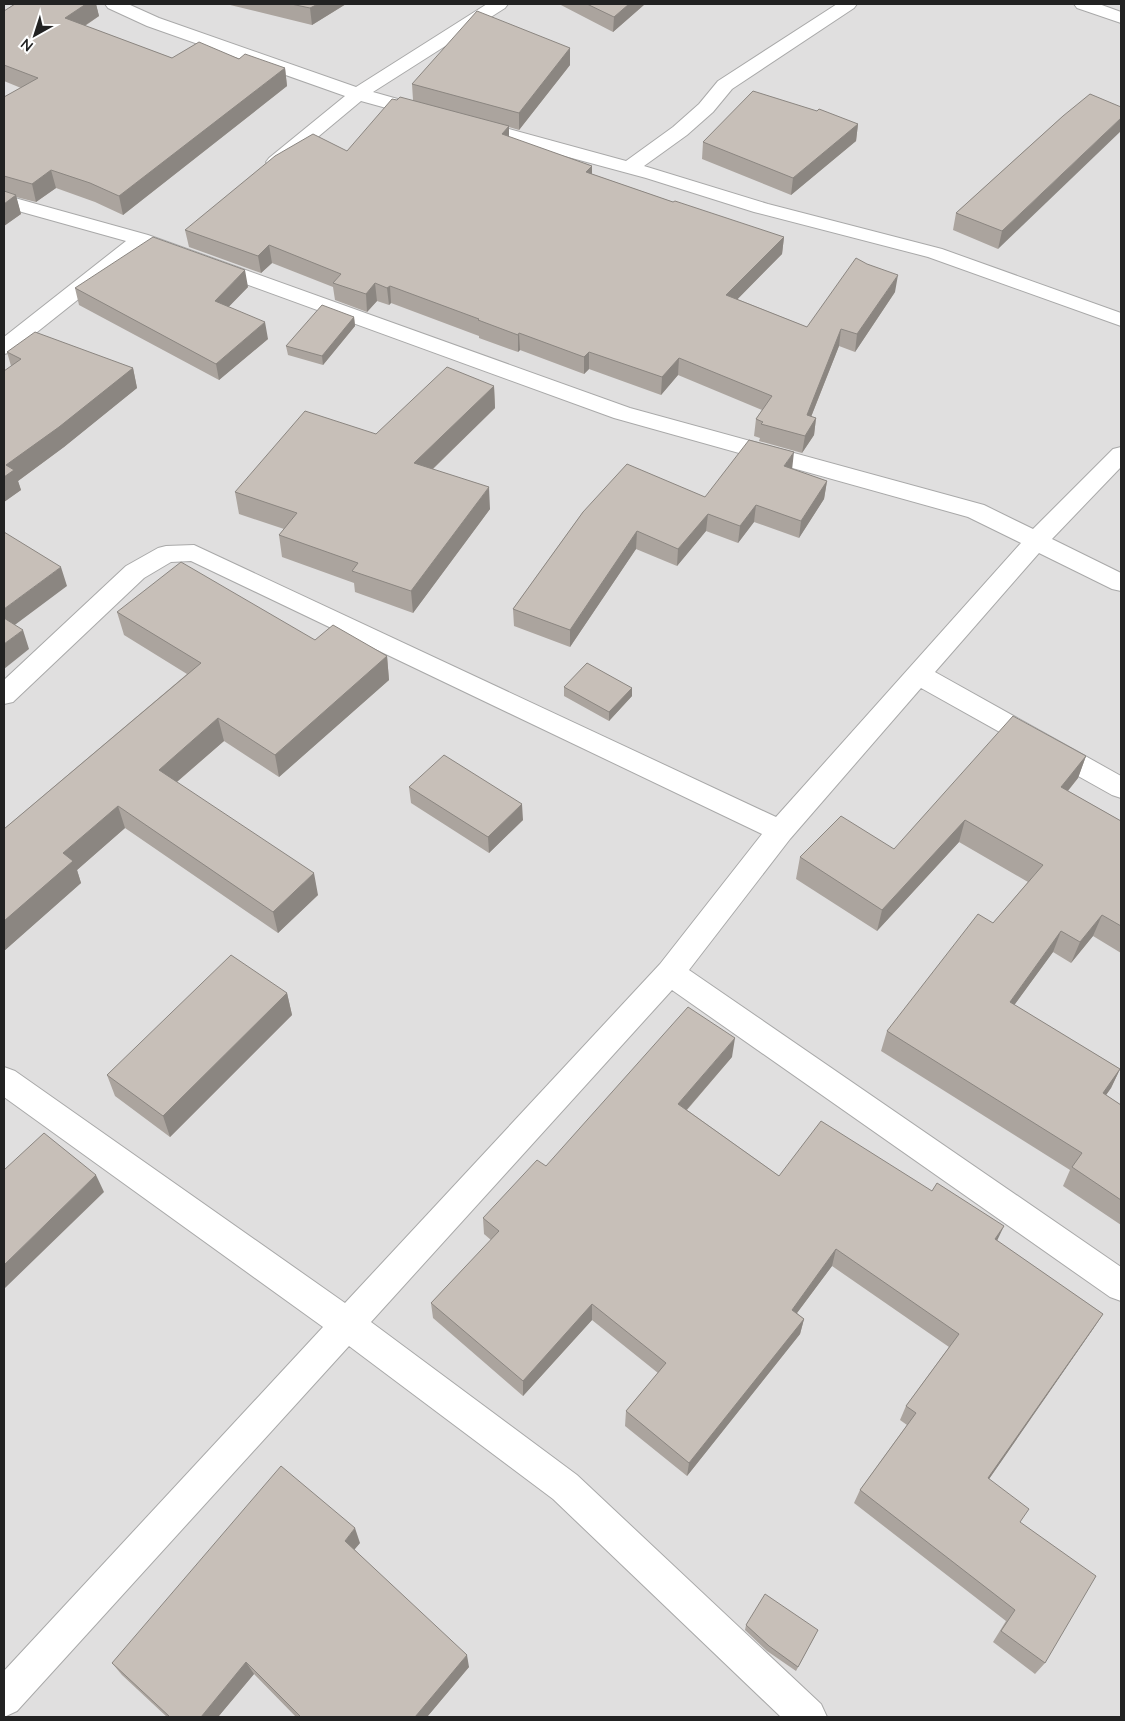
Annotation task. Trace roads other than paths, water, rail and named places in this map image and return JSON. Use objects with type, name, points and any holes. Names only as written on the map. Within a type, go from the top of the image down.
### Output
[{"type":"street","points":[[114,4],[153,22],[358,94],[628,168],[761,208],[934,253],[1121,320]]},
{"type":"street","points":[[260,176],[358,94],[499,4]]},
{"type":"street","points":[[628,168],[680,132],[706,108],[725,85],[848,4]]},
{"type":"street","points":[[1082,4],[1121,18]]},
{"type":"street","points":[[4,201],[141,239],[177,244],[622,413],[976,511],[1121,583]]},
{"type":"street","points":[[4,347],[141,239]]},
{"type":"street","points":[[4,1698],[670,973],[780,831],[1037,540],[1121,454]]},
{"type":"street","points":[[4,695],[135,572],[166,554],[194,553],[780,831]]},
{"type":"street","points":[[918,674],[1121,788]]},
{"type":"street","points":[[670,973],[1121,1286]]},
{"type":"street","points":[[4,1080],[347,1324],[565,1487],[808,1717]]}]
